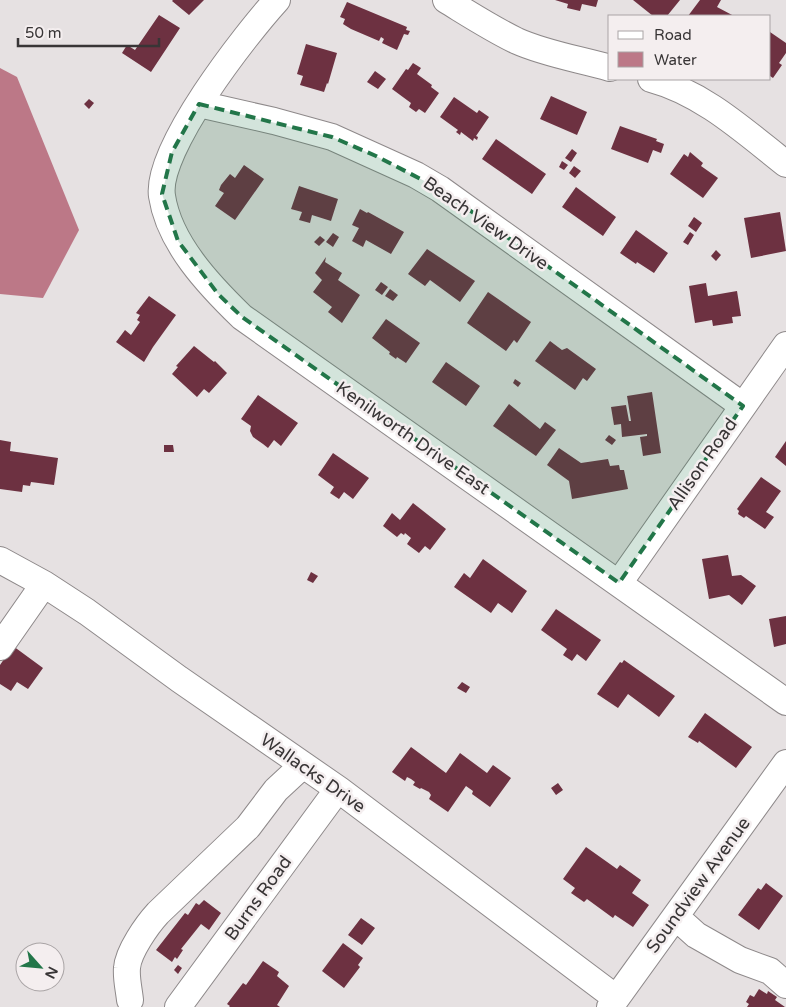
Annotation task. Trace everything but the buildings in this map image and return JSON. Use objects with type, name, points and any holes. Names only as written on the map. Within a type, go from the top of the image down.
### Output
[{"type":"street","name":"Kenilworth Drive East","points":[[277,0],[229,58],[199,104],[172,152],[164,173],[162,194],[167,216],[178,241],[218,294],[242,317],[786,702]]},
{"type":"street","points":[[446,0],[488,26],[518,41],[563,56],[608,67]]},
{"type":"street","points":[[655,80],[687,93],[720,111],[786,164]]},
{"type":"street","name":"Beach View Drive","points":[[199,104],[274,121],[332,137],[416,174],[440,189],[743,406]]},
{"type":"street","name":"Allison Road","points":[[620,583],[786,345]]},
{"type":"street","name":"Wallacks Drive","points":[[0,560],[44,584],[87,612],[338,789],[613,1003]]},
{"type":"street","points":[[0,647],[44,584]]},
{"type":"street","name":"Soundview Avenue","points":[[613,1003],[786,763]]},
{"type":"street","points":[[130,1000],[126,967],[146,927],[158,913],[248,827],[276,790],[303,765]]},
{"type":"street","name":"Burns Road","points":[[178,1007],[338,789]]},
{"type":"street","points":[[676,917],[696,935],[740,960],[770,971],[786,985]]},
{"type":"highlighted area","points":[[199,104],[332,137],[376,156],[440,189],[743,406],[619,583],[242,317],[218,294],[178,241],[162,194],[172,152]]},
{"type":"water","points":[[0,68],[17,77],[79,230],[43,298],[0,294]]}]
